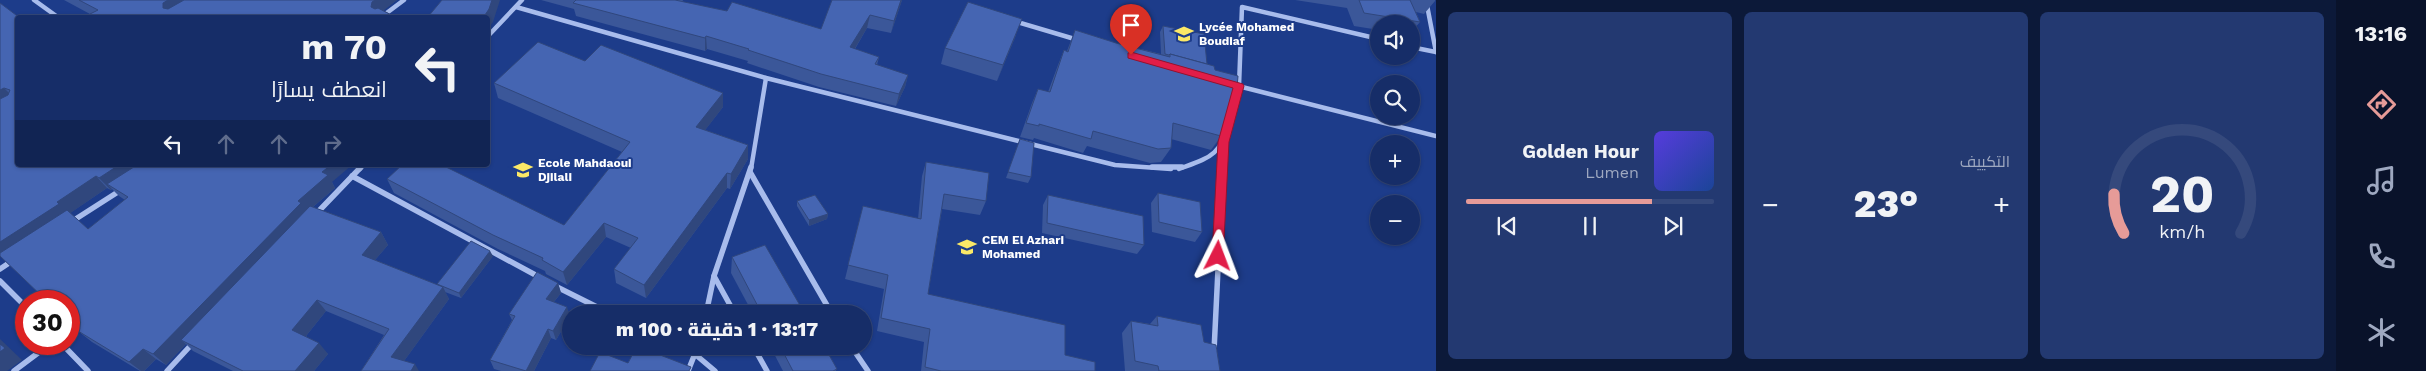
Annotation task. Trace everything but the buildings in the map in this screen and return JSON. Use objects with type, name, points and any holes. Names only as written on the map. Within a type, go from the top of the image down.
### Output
[{"type":"street","points":[[34,0],[56,15]]},
{"type":"street","points":[[384,15],[404,0]]},
{"type":"street","points":[[490,34],[522,0]]},
{"type":"street","points":[[1420,48],[1436,52],[1426,0]]},
{"type":"street","points":[[516,7],[766,78],[1115,165],[1178,169],[1210,157],[1224,142]]},
{"type":"street","points":[[1234,105],[1239,86],[1242,7],[1370,37]]},
{"type":"street","points":[[1006,19],[1081,41]]},
{"type":"street","points":[[1430,21],[1436,22]]},
{"type":"street","points":[[708,305],[714,276],[750,172],[766,78]]},
{"type":"street","points":[[1230,84],[1436,136]]},
{"type":"street","points":[[1213,361],[1224,142],[1232,114]]},
{"type":"street","points":[[311,219],[361,167]]},
{"type":"street","points":[[750,172],[827,305]]},
{"type":"street","points":[[352,176],[592,305]]},
{"type":"street","points":[[66,225],[125,187]]},
{"type":"street","points":[[0,269],[17,258]]},
{"type":"street","points":[[714,276],[730,305]]},
{"type":"street","points":[[0,281],[15,296]]},
{"type":"street","points":[[167,371],[194,342]]},
{"type":"street","points":[[14,371],[35,355]]},
{"type":"street","points":[[73,355],[88,371]]},
{"type":"street","points":[[688,371],[696,355],[715,371]]},
{"type":"street","points":[[758,355],[767,371]]},
{"type":"street","points":[[857,355],[868,371]]},
{"type":"place","name":"Lycée Mohamed Boudiaf","points":[[1184,34]]},
{"type":"place","name":"Ecole Mahdaoui Djilali","points":[[523,170]]},
{"type":"place","name":"CEM El Azhari Mohamed","points":[[967,247]]},
{"type":"route","points":[[1131,55],[1239,86],[1224,142],[1218,256]]}]
